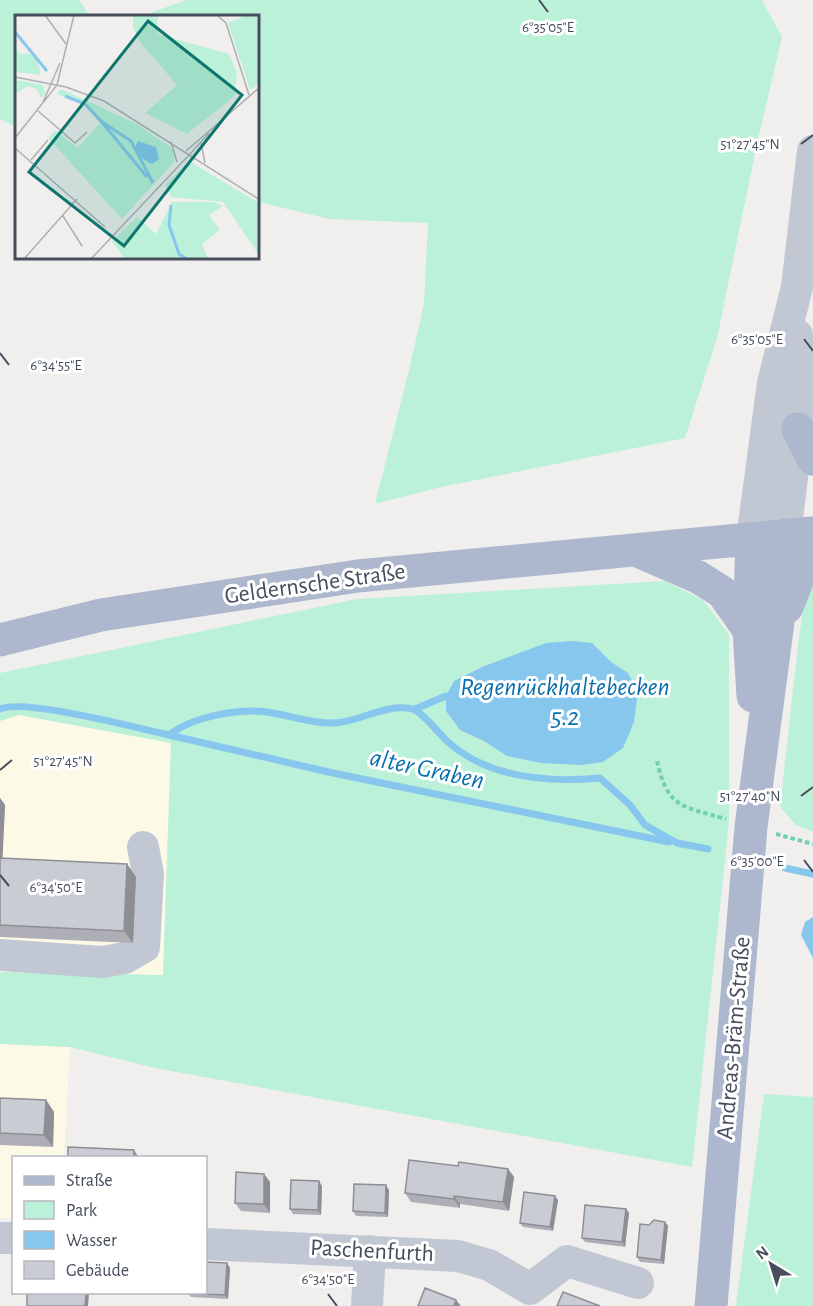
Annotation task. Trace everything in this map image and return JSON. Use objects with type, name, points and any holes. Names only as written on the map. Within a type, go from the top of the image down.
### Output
[{"type":"main road","points":[[798,429],[813,459]]},
{"type":"main road","name":"Geldernsche Straße","points":[[0,640],[101,615],[348,577],[799,534]]},
{"type":"main road","name":"Andreas-Bräm-Straße","points":[[763,630],[799,534]]},
{"type":"main road","name":"Andreas-Bräm-Straße","points":[[711,1306],[751,827],[758,770],[763,630],[752,539]]},
{"type":"main road","name":"Geldernsche Straße","points":[[633,549],[698,577],[722,592],[763,630]]},
{"type":"main road","points":[[763,630],[813,556]]},
{"type":"street","points":[[752,539],[773,383],[797,286],[813,151]]},
{"type":"street","points":[[797,286],[799,534]]},
{"type":"street","points":[[0,955],[102,962],[125,958],[144,946],[148,874],[143,847]]},
{"type":"street","name":"Paschenfurth","points":[[207,1244],[458,1256],[489,1265],[530,1289],[567,1261],[638,1284]]},
{"type":"street","points":[[367,1306],[370,1251]]},
{"type":"path","points":[[657,760],[662,781],[670,797],[684,806],[813,843]]},
{"type":"shaded area","points":[[19,715],[171,743],[163,975],[0,972],[0,721]]},
{"type":"shaded area","points":[[0,1044],[70,1047],[64,1156],[12,1156],[12,1219],[0,1218]]},
{"type":"green space","points":[[0,0],[79,0],[89,15],[15,15],[15,126],[0,119]]},
{"type":"green space","points":[[186,0],[762,0],[782,37],[758,139],[717,338],[685,438],[441,487],[375,504],[424,304],[428,223],[330,219],[260,202],[260,15],[145,15]]},
{"type":"green space","points":[[813,575],[813,832],[796,825],[780,807],[799,636],[808,579]]},
{"type":"green space","points":[[665,581],[703,600],[729,635],[729,822],[692,1167],[155,1068],[70,1047],[0,1044],[0,972],[163,975],[171,743],[19,715],[0,721],[0,673],[357,599]]},
{"type":"green space","points":[[764,1094],[813,1097],[813,1306],[736,1306]]},
{"type":"water","name":"Regenrückhaltebecken 5.2","points":[[571,641],[592,643],[611,662],[628,673],[638,692],[634,722],[623,748],[603,762],[582,765],[541,763],[507,756],[484,741],[460,730],[446,711],[446,696],[454,681],[482,667],[546,643]]},
{"type":"water","points":[[813,917],[813,958],[801,935],[805,922]]},
{"type":"building","points":[[0,858],[127,864],[124,931],[0,925]]},
{"type":"building","points":[[0,1098],[46,1100],[44,1135],[0,1133]]},
{"type":"building","points":[[68,1147],[134,1150],[134,1156],[68,1156]]},
{"type":"building","points":[[409,1160],[458,1166],[459,1162],[508,1169],[503,1202],[405,1193]]},
{"type":"building","points":[[236,1172],[264,1174],[264,1204],[235,1203]]},
{"type":"building","points":[[291,1180],[319,1181],[318,1210],[290,1209]]},
{"type":"building","points":[[354,1184],[386,1185],[385,1213],[353,1211]]},
{"type":"building","points":[[524,1192],[555,1196],[550,1227],[520,1223]]},
{"type":"building","points":[[585,1205],[626,1209],[622,1242],[582,1238]]},
{"type":"building","points":[[654,1220],[665,1222],[661,1260],[637,1257],[640,1224],[649,1225]]},
{"type":"building","points":[[207,1262],[227,1263],[225,1295],[206,1294]]},
{"type":"building","points":[[425,1288],[456,1300],[454,1306],[418,1306]]},
{"type":"building","points":[[563,1292],[600,1306],[557,1306]]},
{"type":"building","points":[[27,1294],[86,1294],[85,1306],[27,1306]]},
{"type":"waterway","points":[[415,709],[446,696]]},
{"type":"waterway","points":[[0,709],[32,707],[169,735],[191,723],[233,712],[261,711],[336,723],[393,708],[412,709],[426,719],[449,743],[482,764],[520,776],[560,780],[600,778],[630,805],[645,825],[677,843],[708,849]]},
{"type":"waterway","name":"alter Graben","points":[[169,735],[333,773],[669,842]]},
{"type":"waterway","points":[[785,868],[813,874]]}]
